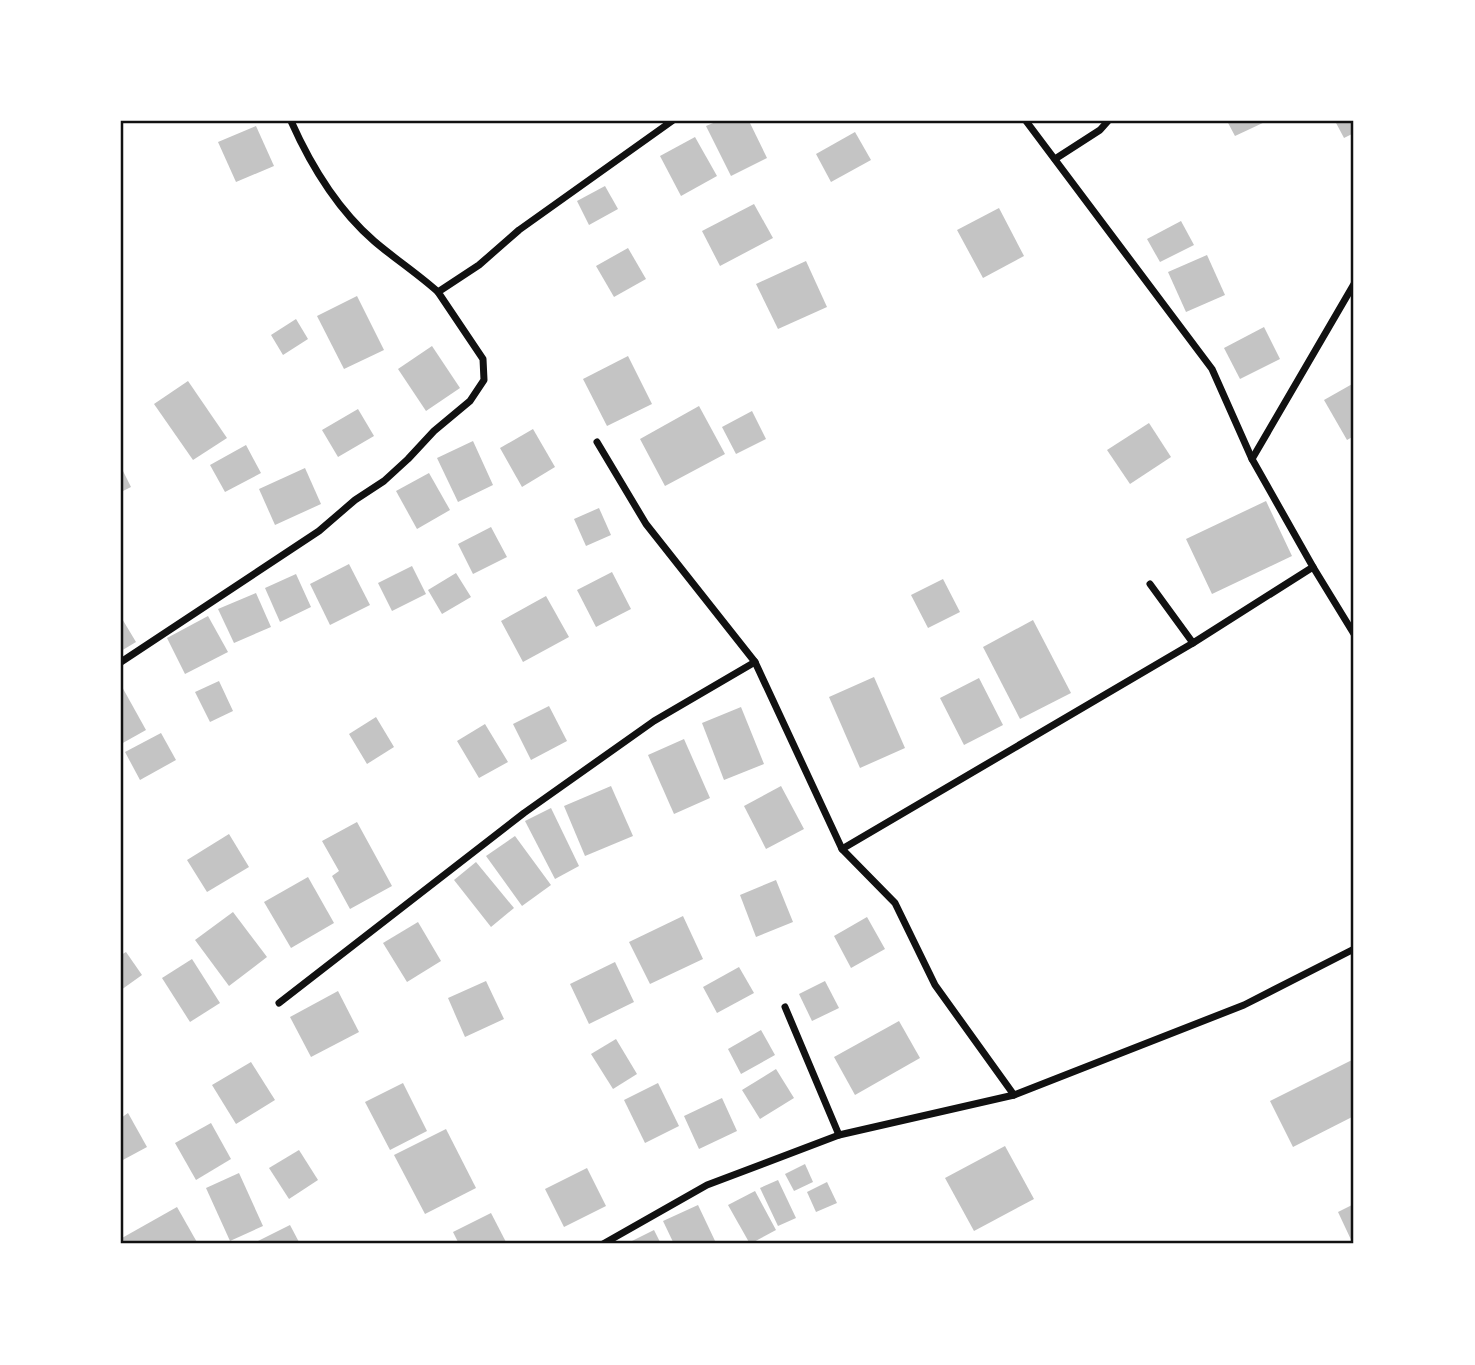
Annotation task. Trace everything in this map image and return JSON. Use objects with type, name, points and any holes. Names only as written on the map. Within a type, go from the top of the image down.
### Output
[{"type":"street","points":[[121,662],[319,531],[355,500],[384,481],[434,431],[470,401],[484,380],[483,359],[438,292],[373,240],[335,200],[306,157],[291,121]]},
{"type":"street","points":[[438,292],[479,265],[519,230],[672,121]]},
{"type":"street","points":[[1026,121],[1212,369],[1252,459],[1354,634]]},
{"type":"street","points":[[1055,159],[1100,130],[1108,121]]},
{"type":"street","points":[[1252,459],[1354,284]]},
{"type":"street","points":[[597,442],[646,524],[755,662],[842,849],[895,904],[935,985],[1014,1094]]},
{"type":"street","points":[[842,849],[1193,643],[1313,567]]},
{"type":"street","points":[[1150,584],[1193,643]]},
{"type":"street","points":[[279,1003],[535,806],[654,721],[755,662]]},
{"type":"street","points":[[603,1244],[707,1185],[839,1135],[1014,1094],[1244,1005],[1354,948]]},
{"type":"street","points":[[785,1007],[839,1135]]},
{"type":"building","points":[[718,121],[749,121],[767,158],[731,176],[706,126]]},
{"type":"building","points":[[1227,121],[1267,121],[1235,136]]},
{"type":"building","points":[[1335,121],[1354,121],[1354,133],[1344,138]]},
{"type":"building","points":[[256,126],[274,166],[236,182],[218,142]]},
{"type":"building","points":[[855,132],[871,160],[831,182],[816,154]]},
{"type":"building","points":[[695,137],[717,176],[681,196],[660,156]]},
{"type":"building","points":[[605,186],[618,209],[589,225],[577,201]]},
{"type":"building","points":[[754,204],[773,238],[720,266],[702,231]]},
{"type":"building","points":[[999,208],[1024,256],[983,278],[957,230]]},
{"type":"building","points":[[1181,221],[1194,245],[1160,262],[1147,239]]},
{"type":"building","points":[[628,248],[646,279],[614,297],[596,266]]},
{"type":"building","points":[[1207,255],[1225,295],[1186,312],[1168,272]]},
{"type":"building","points":[[806,261],[827,307],[778,329],[756,284]]},
{"type":"building","points":[[357,296],[384,350],[344,369],[317,316]]},
{"type":"building","points":[[296,319],[308,339],[283,355],[271,335]]},
{"type":"building","points":[[1264,327],[1280,359],[1240,379],[1224,348]]},
{"type":"building","points":[[432,346],[460,388],[426,411],[398,369]]},
{"type":"building","points":[[628,356],[652,404],[607,426],[583,379]]},
{"type":"building","points":[[188,381],[227,438],[193,460],[154,404]]},
{"type":"building","points":[[1354,383],[1354,436],[1347,440],[1324,400]]},
{"type":"building","points":[[699,406],[725,454],[665,486],[640,439]]},
{"type":"building","points":[[358,409],[374,436],[338,457],[322,430]]},
{"type":"building","points":[[752,411],[766,439],[736,454],[722,427]]},
{"type":"building","points":[[1149,423],[1171,457],[1130,484],[1107,450]]},
{"type":"building","points":[[533,429],[555,467],[522,487],[500,448]]},
{"type":"building","points":[[473,441],[493,485],[458,502],[437,458]]},
{"type":"building","points":[[246,445],[261,473],[225,492],[210,465]]},
{"type":"building","points":[[121,467],[131,487],[121,492]]},
{"type":"building","points":[[305,468],[321,504],[275,525],[259,489]]},
{"type":"building","points":[[429,473],[450,510],[417,529],[396,491]]},
{"type":"building","points":[[1266,501],[1292,556],[1212,594],[1186,539]]},
{"type":"building","points":[[599,508],[611,535],[586,546],[574,519]]},
{"type":"building","points":[[491,527],[507,557],[473,574],[458,544]]},
{"type":"building","points":[[349,564],[370,605],[330,625],[310,584]]},
{"type":"building","points":[[412,566],[426,594],[392,611],[378,583]]},
{"type":"building","points":[[612,572],[631,609],[596,627],[577,590]]},
{"type":"building","points":[[456,573],[471,597],[442,614],[428,590]]},
{"type":"building","points":[[296,574],[311,607],[280,622],[265,588]]},
{"type":"building","points":[[943,579],[960,612],[928,628],[911,595]]},
{"type":"building","points":[[256,593],[271,627],[234,643],[218,609]]},
{"type":"building","points":[[546,596],[569,637],[523,662],[501,621]]},
{"type":"building","points":[[208,616],[228,652],[185,674],[167,638]]},
{"type":"building","points":[[121,617],[136,642],[121,651]]},
{"type":"building","points":[[1033,620],[1071,693],[1020,719],[983,647]]},
{"type":"building","points":[[874,677],[905,748],[860,768],[829,697]]},
{"type":"building","points":[[979,678],[1003,725],[964,745],[940,698]]},
{"type":"building","points":[[219,681],[233,711],[210,722],[195,692]]},
{"type":"building","points":[[121,685],[146,730],[121,744]]},
{"type":"building","points":[[549,706],[567,741],[531,760],[513,724]]},
{"type":"building","points":[[741,707],[764,764],[724,780],[702,723]]},
{"type":"building","points":[[376,717],[394,747],[367,764],[349,734]]},
{"type":"building","points":[[485,724],[508,762],[479,778],[457,741]]},
{"type":"building","points":[[161,733],[176,760],[140,780],[125,752]]},
{"type":"building","points":[[684,739],[710,798],[674,814],[648,755]]},
{"type":"building","points":[[611,786],[633,836],[585,856],[564,806]]},
{"type":"building","points":[[781,786],[804,829],[766,849],[744,806]]},
{"type":"building","points":[[551,808],[579,866],[555,879],[525,821]]},
{"type":"building","points":[[357,822],[392,886],[350,909],[332,876],[339,871],[322,841]]},
{"type":"building","points":[[229,834],[249,867],[207,892],[187,860]]},
{"type":"building","points":[[515,836],[551,885],[522,906],[486,856]]},
{"type":"building","points":[[476,862],[514,908],[491,927],[454,880]]},
{"type":"building","points":[[308,877],[334,923],[291,948],[264,902]]},
{"type":"building","points":[[776,880],[793,922],[756,937],[740,895]]},
{"type":"building","points":[[233,912],[267,957],[229,986],[195,940]]},
{"type":"building","points":[[683,916],[703,959],[650,984],[629,942]]},
{"type":"building","points":[[867,917],[885,949],[851,968],[834,936]]},
{"type":"building","points":[[418,922],[441,961],[407,982],[383,943]]},
{"type":"building","points":[[126,952],[142,975],[121,990],[121,955]]},
{"type":"building","points":[[192,959],[220,1003],[190,1022],[162,978]]},
{"type":"building","points":[[615,962],[634,1002],[589,1024],[570,984]]},
{"type":"building","points":[[739,967],[754,993],[717,1013],[703,987]]},
{"type":"building","points":[[486,981],[504,1019],[465,1037],[448,998]]},
{"type":"building","points":[[825,981],[839,1008],[812,1021],[799,994]]},
{"type":"building","points":[[338,991],[359,1032],[311,1057],[290,1017]]},
{"type":"building","points":[[899,1021],[920,1058],[855,1095],[834,1057]]},
{"type":"building","points":[[761,1030],[775,1055],[741,1074],[728,1049]]},
{"type":"building","points":[[616,1039],[637,1074],[613,1089],[591,1054]]},
{"type":"building","points":[[1354,1059],[1354,1116],[1293,1147],[1270,1101]]},
{"type":"building","points":[[251,1062],[275,1100],[236,1124],[212,1085]]},
{"type":"building","points":[[776,1069],[794,1098],[760,1119],[742,1090]]},
{"type":"building","points":[[403,1083],[427,1131],[390,1150],[365,1102]]},
{"type":"building","points":[[658,1083],[679,1126],[645,1143],[624,1100]]},
{"type":"building","points":[[722,1098],[737,1131],[699,1149],[684,1116]]},
{"type":"building","points":[[128,1113],[147,1147],[121,1161],[121,1118]]},
{"type":"building","points":[[211,1123],[231,1159],[196,1180],[175,1143]]},
{"type":"building","points":[[446,1129],[476,1188],[425,1214],[394,1155]]},
{"type":"building","points":[[1005,1146],[1034,1199],[974,1231],[945,1178]]},
{"type":"building","points":[[299,1150],[318,1180],[289,1199],[269,1168]]},
{"type":"building","points":[[805,1164],[813,1182],[794,1191],[785,1174]]},
{"type":"building","points":[[587,1168],[606,1206],[564,1227],[545,1189]]},
{"type":"building","points":[[239,1173],[263,1226],[230,1241],[206,1188]]},
{"type":"building","points":[[778,1180],[796,1218],[778,1226],[760,1188]]},
{"type":"building","points":[[827,1182],[837,1203],[816,1212],[807,1192]]},
{"type":"building","points":[[755,1191],[776,1230],[750,1244],[728,1205]]},
{"type":"building","points":[[1354,1204],[1354,1244],[1353,1244],[1338,1212]]},
{"type":"building","points":[[698,1205],[716,1243],[674,1244],[663,1221]]},
{"type":"building","points":[[177,1207],[198,1244],[125,1244],[122,1238]]},
{"type":"building","points":[[491,1213],[507,1244],[459,1244],[453,1232]]},
{"type":"building","points":[[290,1225],[300,1244],[260,1244],[258,1241]]},
{"type":"building","points":[[654,1230],[661,1244],[626,1244]]}]
